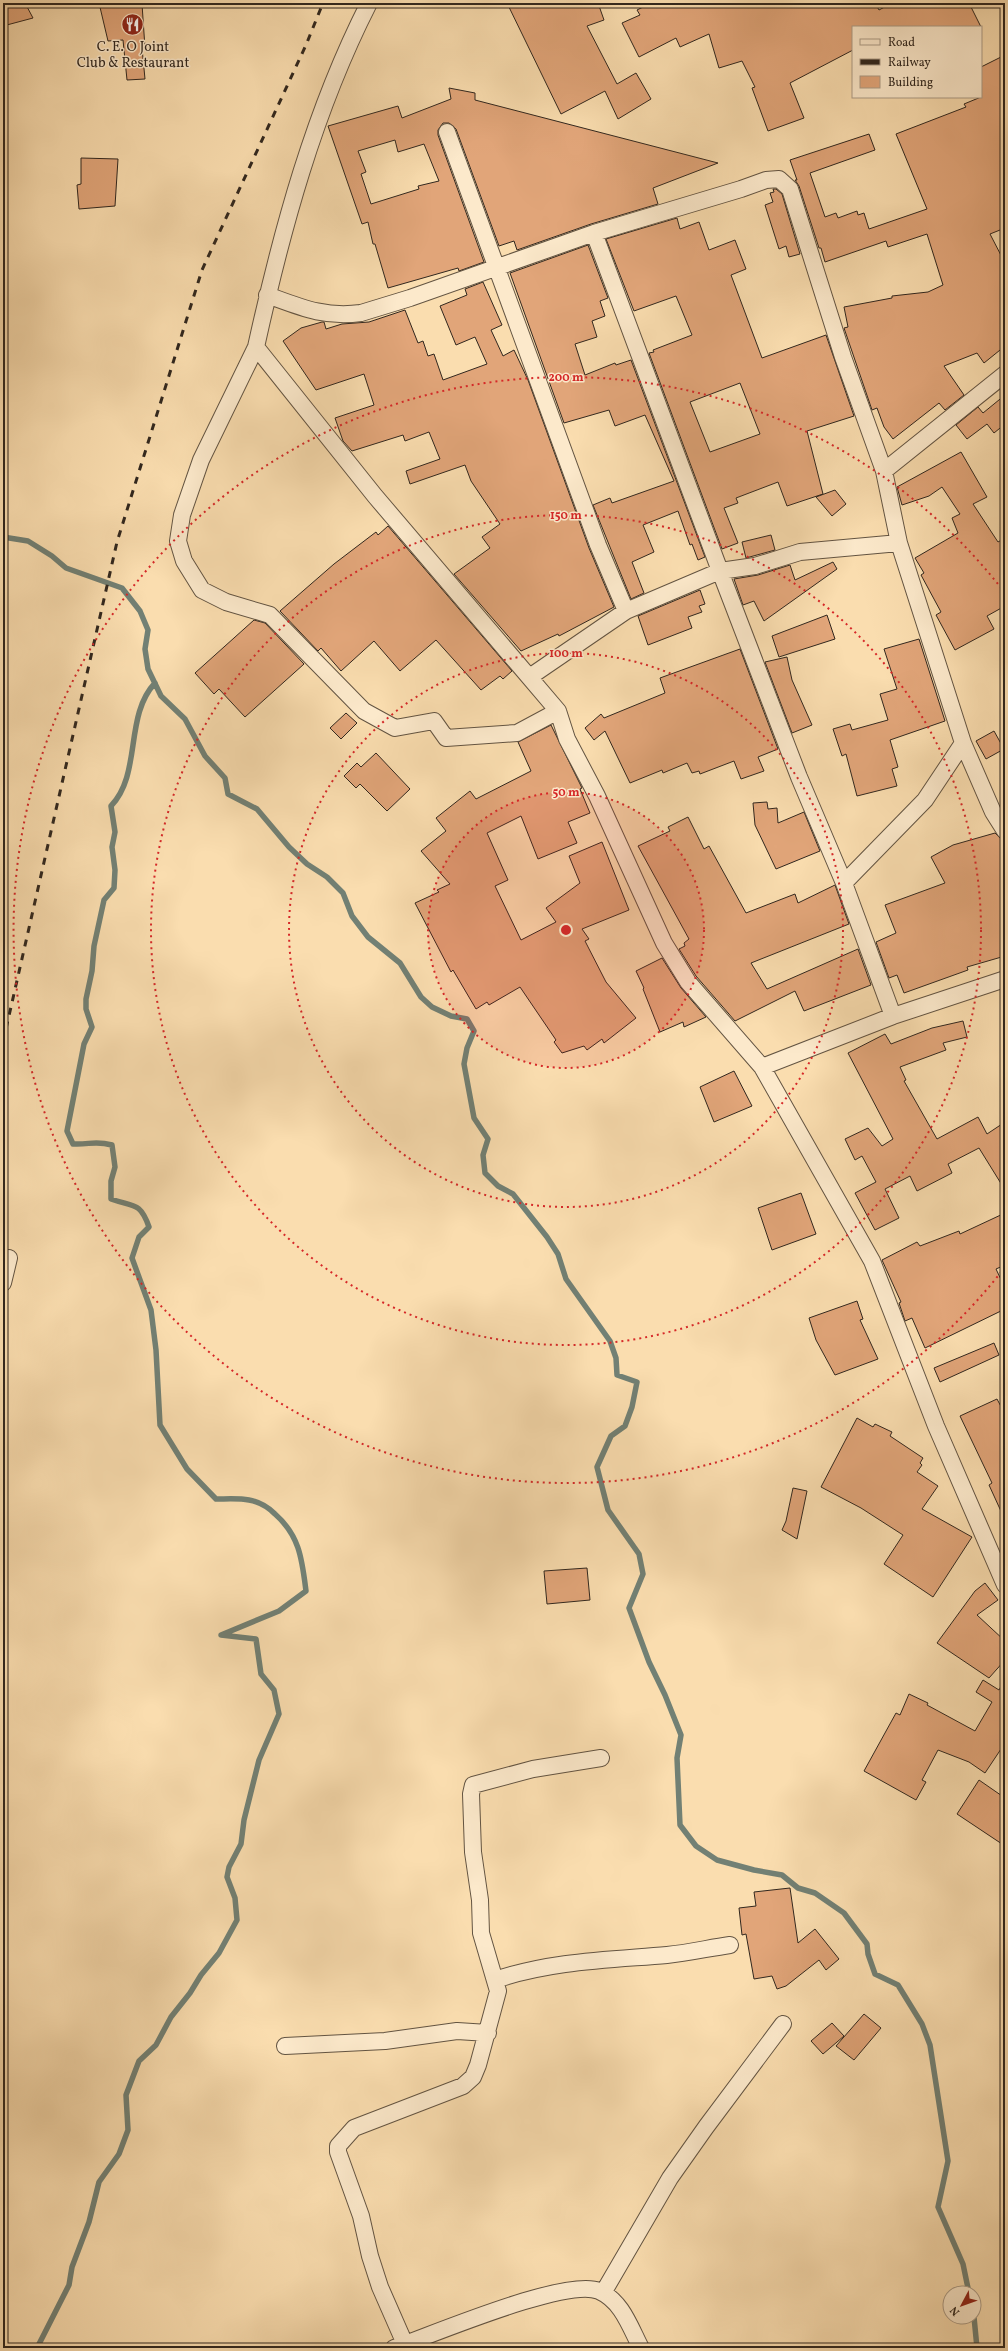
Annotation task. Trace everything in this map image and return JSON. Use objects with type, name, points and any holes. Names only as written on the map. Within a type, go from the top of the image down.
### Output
[{"type":"street","points":[[369,3],[348,45],[286,217],[256,347],[201,460],[182,515],[178,541],[180,552],[196,583],[202,590],[226,602],[270,615],[364,711],[395,728],[434,721],[446,738],[517,733],[558,711]]},
{"type":"street","points":[[447,132],[598,544],[626,611]]},
{"type":"street","points":[[267,295],[319,313],[341,316],[360,313],[410,298],[594,233],[766,180],[779,179],[790,189],[843,357],[884,471],[899,543],[964,743],[993,812],[1005,831]]},
{"type":"street","points":[[594,233],[798,777],[844,883],[893,1016]]},
{"type":"street","points":[[256,347],[375,496],[531,676],[558,711],[567,739],[597,796],[664,944],[688,982],[762,1067],[872,1261],[936,1426],[1005,1585]]},
{"type":"street","points":[[884,471],[1005,374]]},
{"type":"street","points":[[531,676],[626,611],[720,571],[755,566],[800,552],[899,543]]},
{"type":"street","points":[[844,883],[925,800],[964,743]]},
{"type":"street","points":[[762,1067],[893,1016],[1005,979]]},
{"type":"street","points":[[3,1283],[9,1258]]},
{"type":"street","points":[[601,1758],[533,1769],[477,1783],[471,1788],[473,1852],[480,1900],[481,1933],[498,1991],[497,2002],[478,2065],[469,2082],[354,2128],[338,2146],[338,2152],[361,2216],[370,2256],[399,2346],[560,2290],[590,2288],[603,2293],[616,2303],[625,2316],[641,2348]]},
{"type":"street","points":[[495,1980],[524,1970],[546,1966],[669,1954],[730,1945]]},
{"type":"street","points":[[603,2293],[670,2178],[706,2126],[783,2024]]},
{"type":"street","points":[[286,2046],[385,2041],[457,2031],[488,2033]]},
{"type":"building","points":[[3,3],[25,3],[33,18],[3,26]]},
{"type":"building","points":[[99,3],[142,4],[145,48],[142,48],[145,79],[127,80],[123,40],[108,41]]},
{"type":"building","points":[[507,3],[598,3],[604,20],[587,26],[617,84],[636,73],[651,99],[618,119],[605,91],[561,114]]},
{"type":"building","points":[[651,3],[875,3],[879,10],[892,3],[969,3],[980,26],[852,26],[852,51],[790,83],[804,118],[768,131],[752,88],[755,87],[742,61],[719,68],[709,34],[680,47],[676,38],[639,57],[622,23],[640,15],[637,10]]},
{"type":"building","points":[[1001,57],[1005,66],[1005,228],[990,234],[1005,263],[1005,346],[984,363],[977,353],[944,366],[964,395],[945,410],[939,403],[893,439],[884,427],[877,408],[872,410],[844,328],[848,327],[844,307],[892,298],[892,296],[928,292],[943,285],[927,234],[888,247],[886,241],[825,262],[799,186],[795,180],[797,180],[790,160],[869,134],[875,150],[810,173],[825,217],[836,213],[838,218],[857,211],[858,215],[864,213],[869,229],[927,209],[896,134],[966,107],[964,104],[982,98],[982,66]]},
{"type":"building","points":[[449,88],[475,93],[475,100],[718,163],[653,188],[658,204],[591,224],[517,250],[514,241],[499,246],[456,129],[449,123],[443,123],[438,130],[438,135],[484,262],[459,271],[458,268],[388,288],[375,244],[373,244],[368,222],[362,224],[328,126],[398,106],[402,118],[451,99]],"holes":[[[395,140],[398,152],[424,144],[439,181],[418,186],[419,189],[371,204],[361,174],[366,172],[358,151]]]},
{"type":"building","points":[[81,158],[118,159],[115,206],[79,209],[77,185],[81,184]]},
{"type":"building","points":[[773,189],[776,189],[782,194],[800,254],[789,257],[786,246],[779,249],[765,205],[773,202],[770,193],[774,192]]},
{"type":"building","points":[[677,218],[680,229],[699,222],[709,250],[735,240],[746,269],[731,275],[762,358],[826,335],[854,416],[807,431],[823,494],[787,506],[778,482],[736,498],[738,503],[724,508],[738,543],[722,549],[649,353],[654,352],[653,350],[692,335],[676,296],[634,311],[606,239]],"holes":[[[740,383],[760,434],[710,452],[690,402]]]},
{"type":"building","points":[[588,245],[608,298],[600,301],[605,316],[592,321],[597,337],[575,344],[585,375],[615,363],[616,365],[631,360],[705,557],[698,560],[692,544],[690,545],[678,511],[643,525],[654,552],[632,562],[644,593],[631,599],[593,505],[610,498],[612,503],[674,481],[645,415],[615,426],[609,410],[564,423],[510,273]]},
{"type":"building","points":[[483,282],[502,325],[491,330],[503,356],[514,350],[528,380],[589,548],[614,607],[559,636],[558,634],[521,651],[454,574],[490,548],[482,537],[500,524],[471,481],[465,465],[410,484],[406,471],[440,459],[429,432],[405,441],[403,435],[352,451],[343,441],[335,418],[374,405],[364,374],[316,390],[283,341],[301,328],[322,322],[324,322],[326,329],[342,324],[369,322],[405,310],[418,343],[423,341],[428,356],[434,354],[443,380],[487,364],[475,337],[456,345],[440,306],[467,295],[465,289]]},
{"type":"building","points":[[1005,395],[1005,424],[994,433],[987,424],[967,439],[956,425],[978,407],[983,413]]},
{"type":"building","points":[[961,452],[987,497],[973,504],[998,542],[1005,538],[1005,606],[987,616],[994,629],[955,650],[936,615],[941,612],[921,575],[924,573],[915,558],[958,533],[952,518],[960,514],[942,487],[929,496],[902,505],[897,487]]},
{"type":"building","points":[[835,490],[846,504],[832,516],[816,497]]},
{"type":"building","points":[[388,526],[512,671],[503,679],[500,676],[481,690],[436,640],[400,671],[374,641],[341,671],[321,648],[318,651],[280,611],[334,564],[376,532],[378,535]]},
{"type":"building","points":[[771,535],[775,550],[746,558],[742,542]]},
{"type":"building","points":[[833,562],[837,569],[764,621],[754,601],[743,605],[734,579],[758,575],[790,565],[795,580]]},
{"type":"building","points":[[700,590],[705,604],[699,606],[702,612],[688,617],[692,628],[648,645],[638,616]]},
{"type":"building","points":[[827,615],[835,639],[779,657],[772,636]]},
{"type":"building","points":[[254,620],[265,623],[304,664],[245,717],[219,689],[214,694],[195,673]]},
{"type":"building","points":[[919,639],[945,721],[890,740],[898,767],[892,769],[897,786],[857,796],[846,754],[842,756],[833,729],[850,724],[852,730],[888,720],[880,694],[897,689],[884,649]]},
{"type":"building","points":[[740,649],[778,749],[758,757],[764,771],[741,779],[734,761],[700,774],[699,771],[692,773],[687,763],[663,773],[662,770],[630,783],[605,731],[594,740],[585,728],[601,714],[604,718],[665,693],[660,678]]},
{"type":"building","points":[[787,657],[792,680],[812,725],[792,733],[765,662]]},
{"type":"building","points":[[346,713],[357,723],[341,739],[330,728]]},
{"type":"building","points":[[551,725],[582,788],[580,789],[590,813],[568,822],[577,843],[538,859],[521,816],[487,833],[508,880],[495,886],[521,940],[556,922],[546,908],[580,883],[569,856],[602,842],[629,910],[582,929],[589,939],[585,941],[606,982],[636,1018],[604,1043],[602,1039],[587,1050],[584,1046],[562,1053],[554,1042],[556,1040],[520,987],[489,1005],[487,1002],[476,1009],[453,970],[451,972],[415,903],[439,892],[437,890],[450,884],[421,851],[446,831],[436,818],[470,791],[476,799],[531,771],[518,742]]},
{"type":"building","points":[[994,731],[1004,749],[986,759],[976,741]]},
{"type":"building","points":[[376,753],[410,789],[387,811],[360,784],[356,788],[344,776],[357,763],[361,767]]},
{"type":"building","points":[[767,802],[768,809],[777,808],[778,823],[804,812],[820,851],[776,869],[755,825],[753,803]]},
{"type":"building","points":[[688,817],[704,849],[709,846],[746,913],[795,894],[798,903],[835,885],[849,924],[751,963],[767,989],[858,949],[871,985],[804,1011],[795,991],[735,1021],[696,976],[679,949],[685,946],[684,943],[689,939],[638,846],[670,831],[668,827]]},
{"type":"building","points":[[995,833],[1002,840],[1005,849],[1005,956],[967,967],[968,970],[904,993],[897,975],[889,978],[876,942],[896,933],[885,905],[945,883],[931,857],[953,845]]},
{"type":"building","points":[[662,958],[681,988],[706,1017],[684,1027],[683,1022],[660,1032],[643,989],[644,988],[636,971]]},
{"type":"building","points":[[963,1021],[967,1037],[943,1043],[946,1050],[900,1067],[906,1080],[904,1081],[937,1139],[978,1117],[987,1134],[1005,1122],[1005,1190],[979,1148],[948,1164],[952,1173],[917,1191],[910,1176],[885,1189],[899,1218],[875,1230],[855,1193],[876,1182],[862,1156],[855,1160],[845,1139],[868,1128],[882,1146],[893,1139],[848,1053],[885,1034],[891,1044],[932,1028]]},
{"type":"building","points":[[734,1071],[752,1106],[714,1122],[700,1087]]},
{"type":"building","points":[[801,1193],[816,1234],[772,1250],[758,1208]]},
{"type":"building","points":[[1005,1213],[1005,1265],[996,1269],[1005,1288],[1005,1309],[925,1348],[912,1318],[905,1321],[899,1303],[901,1302],[882,1260],[917,1242],[920,1246],[959,1231],[960,1234]]},
{"type":"building","points":[[857,1301],[863,1319],[860,1320],[878,1359],[835,1375],[816,1340],[809,1318]]},
{"type":"building","points":[[994,1343],[999,1355],[940,1382],[934,1368]]},
{"type":"building","points":[[997,1399],[1005,1414],[1005,1520],[989,1485],[992,1483],[960,1416]]},
{"type":"building","points":[[857,1418],[873,1427],[875,1424],[892,1432],[890,1436],[923,1458],[920,1463],[922,1465],[917,1472],[938,1486],[922,1509],[972,1537],[933,1597],[884,1564],[903,1535],[861,1508],[821,1487]]},
{"type":"building","points":[[793,1488],[807,1491],[797,1539],[782,1530],[786,1521]]},
{"type":"building","points":[[587,1568],[590,1600],[547,1604],[544,1571]]},
{"type":"building","points":[[985,1583],[998,1600],[977,1615],[1005,1641],[1005,1660],[989,1678],[937,1643],[975,1591]]},
{"type":"building","points":[[1005,1679],[1005,1743],[985,1773],[969,1762],[938,1750],[922,1780],[926,1782],[916,1800],[864,1771],[896,1713],[900,1715],[909,1694],[928,1703],[927,1705],[975,1731],[992,1702],[976,1692],[983,1680],[999,1690]]},
{"type":"building","points":[[979,1780],[1005,1798],[1005,1846],[957,1814]]},
{"type":"building","points":[[790,1888],[798,1943],[815,1929],[839,1959],[826,1970],[819,1960],[786,1986],[777,1989],[772,1976],[754,1979],[746,1934],[742,1935],[739,1908],[756,1906],[754,1892]]},
{"type":"building","points":[[864,2014],[881,2028],[854,2060],[836,2046]]},
{"type":"building","points":[[832,2023],[844,2036],[823,2054],[811,2041]]},
{"type":"waterway","points":[[3,537],[28,541],[52,556],[66,568],[122,588],[140,611],[148,630],[145,649],[148,669],[161,696],[185,719],[205,756],[225,778],[228,794],[257,809],[289,847],[307,864],[327,877],[343,893],[352,916],[368,937],[400,963],[421,997],[432,1007],[451,1016],[467,1019],[474,1031],[467,1048],[464,1064],[474,1118],[488,1139],[483,1155],[485,1173],[498,1186],[513,1194],[547,1237],[558,1254],[566,1279],[610,1341],[616,1358],[617,1375],[637,1382],[632,1407],[625,1426],[611,1436],[597,1467],[608,1510],[639,1554],[643,1574],[629,1608],[649,1662],[665,1695],[681,1735],[677,1758],[680,1825],[696,1846],[717,1860],[754,1870],[782,1875],[798,1888],[815,1893],[844,1913],[867,1944],[868,1954],[875,1974],[898,1985],[922,2024],[930,2045],[948,2161],[938,2207],[963,2264],[967,2285]]},
{"type":"waterway","points":[[37,2348],[69,2285],[72,2267],[89,2222],[99,2182],[119,2154],[128,2130],[126,2095],[139,2061],[156,2045],[171,2017],[219,1953],[237,1920],[235,1898],[227,1877],[229,1867],[241,1844],[244,1820],[259,1760],[279,1714],[274,1690],[261,1674],[256,1639],[221,1635],[279,1611],[306,1591],[298,1549],[295,1540],[283,1522],[270,1509],[257,1502],[241,1499],[216,1499],[187,1469],[160,1425],[156,1350],[151,1310],[132,1258],[139,1237],[149,1227],[146,1219],[135,1206],[111,1199],[111,1181],[115,1167],[112,1145],[96,1143],[73,1144],[67,1131],[84,1044],[92,1027],[86,1009],[86,999],[92,971],[94,946],[104,900],[114,888],[115,870],[112,847],[115,832],[111,806],[121,793],[127,778],[139,712],[145,696],[155,683]]},
{"type":"waterway","points":[[975,2325],[977,2348]]},
{"type":"railway","points":[[3,1042],[117,542],[202,270],[306,45],[323,3]]},
{"type":"place","name":"C. E. O Joint Club & Restaurant","points":[[133,25]]}]
